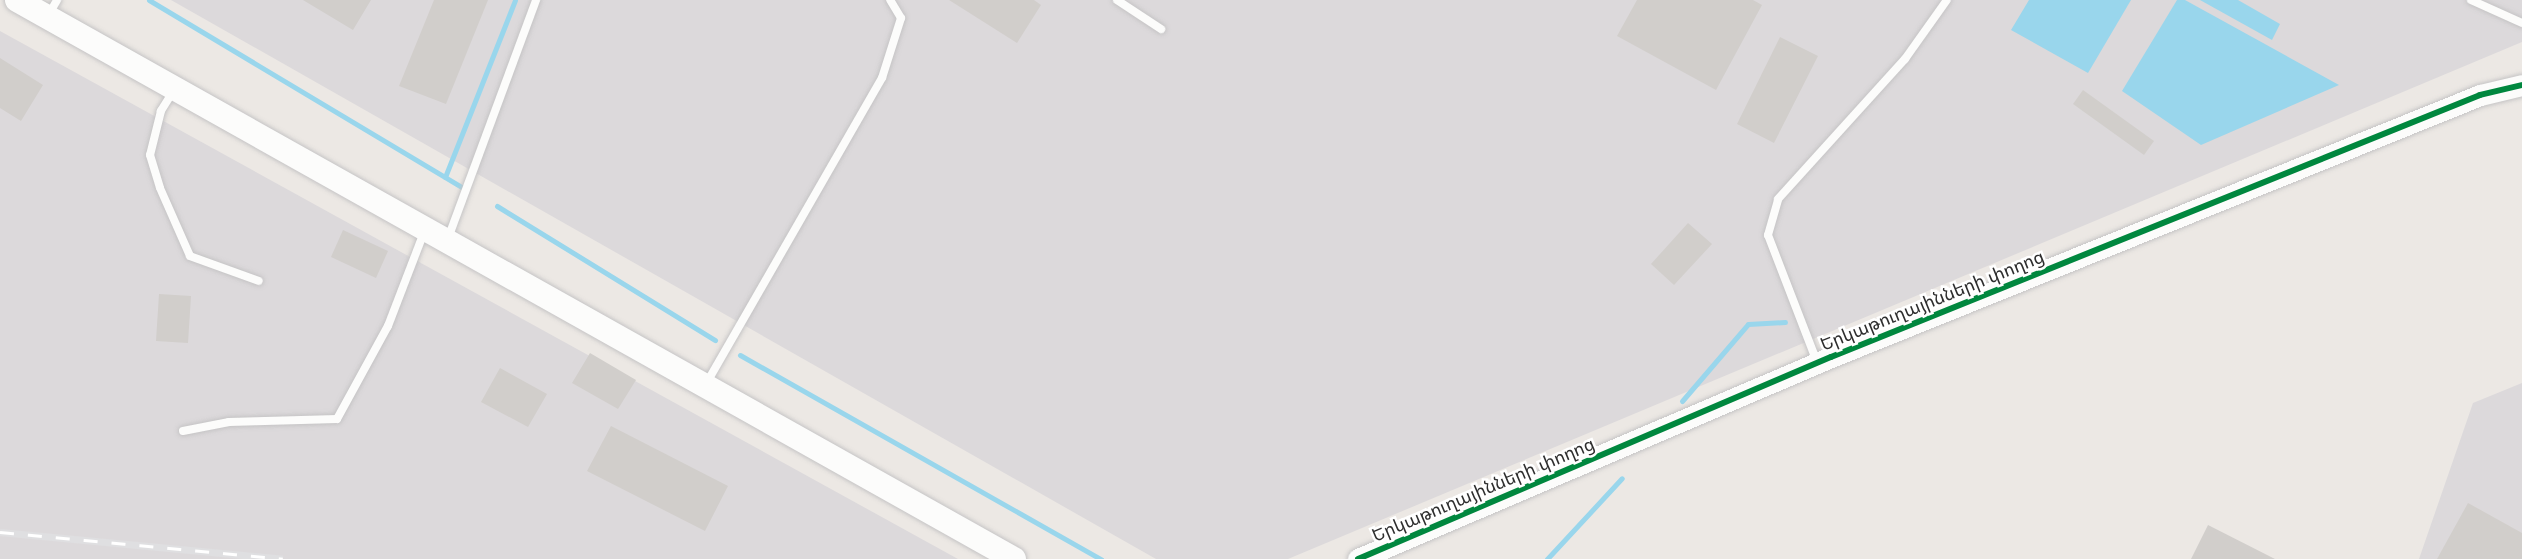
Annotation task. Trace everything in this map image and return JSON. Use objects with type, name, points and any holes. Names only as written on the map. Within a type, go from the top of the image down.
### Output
[{"type":"main road","points":[[17,0],[52,9],[174,89],[446,244],[1014,559]]},
{"type":"street","name":"Երկաթուղայինների փողոց","points":[[1358,559],[1817,363],[2480,95],[2522,85]]},
{"type":"lane","points":[[446,244],[536,0]]},
{"type":"lane","points":[[704,387],[882,78],[901,18],[890,0]]},
{"type":"lane","points":[[1116,0],[1161,29]]},
{"type":"lane","points":[[1817,363],[1768,235],[1778,199],[1905,59],[1947,0]]},
{"type":"lane","points":[[2471,0],[2522,23]]},
{"type":"lane","points":[[174,89],[161,111],[150,155],[160,188],[190,256],[259,281]]},
{"type":"lane","points":[[183,430],[229,422],[337,418],[388,326],[424,231]]},
{"type":"shaded area","points":[[171,0],[2522,0],[2522,42],[1288,559],[1156,559]]},
{"type":"shaded area","points":[[0,31],[958,559],[0,559]]},
{"type":"shaded area","points":[[2522,383],[2522,559],[2419,559],[2473,403]]},
{"type":"water","points":[[2029,0],[2131,0],[2088,73],[2011,30]]},
{"type":"water","points":[[2177,0],[2185,0],[2339,85],[2201,145],[2122,91]]},
{"type":"water","points":[[2200,0],[2238,0],[2280,24],[2272,40]]},
{"type":"building","points":[[303,0],[371,0],[353,30]]},
{"type":"building","points":[[434,0],[488,0],[446,104],[399,86]]},
{"type":"building","points":[[949,0],[1034,0],[1041,5],[1017,43]]},
{"type":"building","points":[[1637,0],[1753,0],[1762,5],[1716,90],[1617,36]]},
{"type":"building","points":[[1780,37],[1818,56],[1774,143],[1737,124]]},
{"type":"building","points":[[0,58],[43,85],[21,121],[0,108]]},
{"type":"building","points":[[2083,90],[2154,141],[2144,155],[2073,104]]},
{"type":"building","points":[[1688,223],[1712,244],[1674,285],[1651,264]]},
{"type":"building","points":[[343,230],[388,251],[376,278],[331,257]]},
{"type":"building","points":[[159,294],[191,296],[188,343],[156,341]]},
{"type":"building","points":[[590,353],[636,380],[618,409],[572,383]]},
{"type":"building","points":[[500,368],[547,394],[528,427],[481,402]]},
{"type":"building","points":[[611,426],[728,486],[705,531],[587,471]]},
{"type":"building","points":[[2468,503],[2522,533],[2522,559],[2437,559]]},
{"type":"building","points":[[2208,525],[2275,559],[2191,559]]},
{"type":"waterway","points":[[149,0],[461,187]]},
{"type":"waterway","points":[[445,177],[515,0]]},
{"type":"waterway","points":[[497,206],[715,340]]},
{"type":"waterway","points":[[1682,401],[1748,324],[1785,322]]},
{"type":"waterway","points":[[740,355],[1101,559]]},
{"type":"waterway","points":[[1547,559],[1622,478]]},
{"type":"railway","points":[[0,532],[283,559]]},
{"type":"cycle path","points":[[1358,559],[1831,357],[2480,95],[2522,85]]}]
